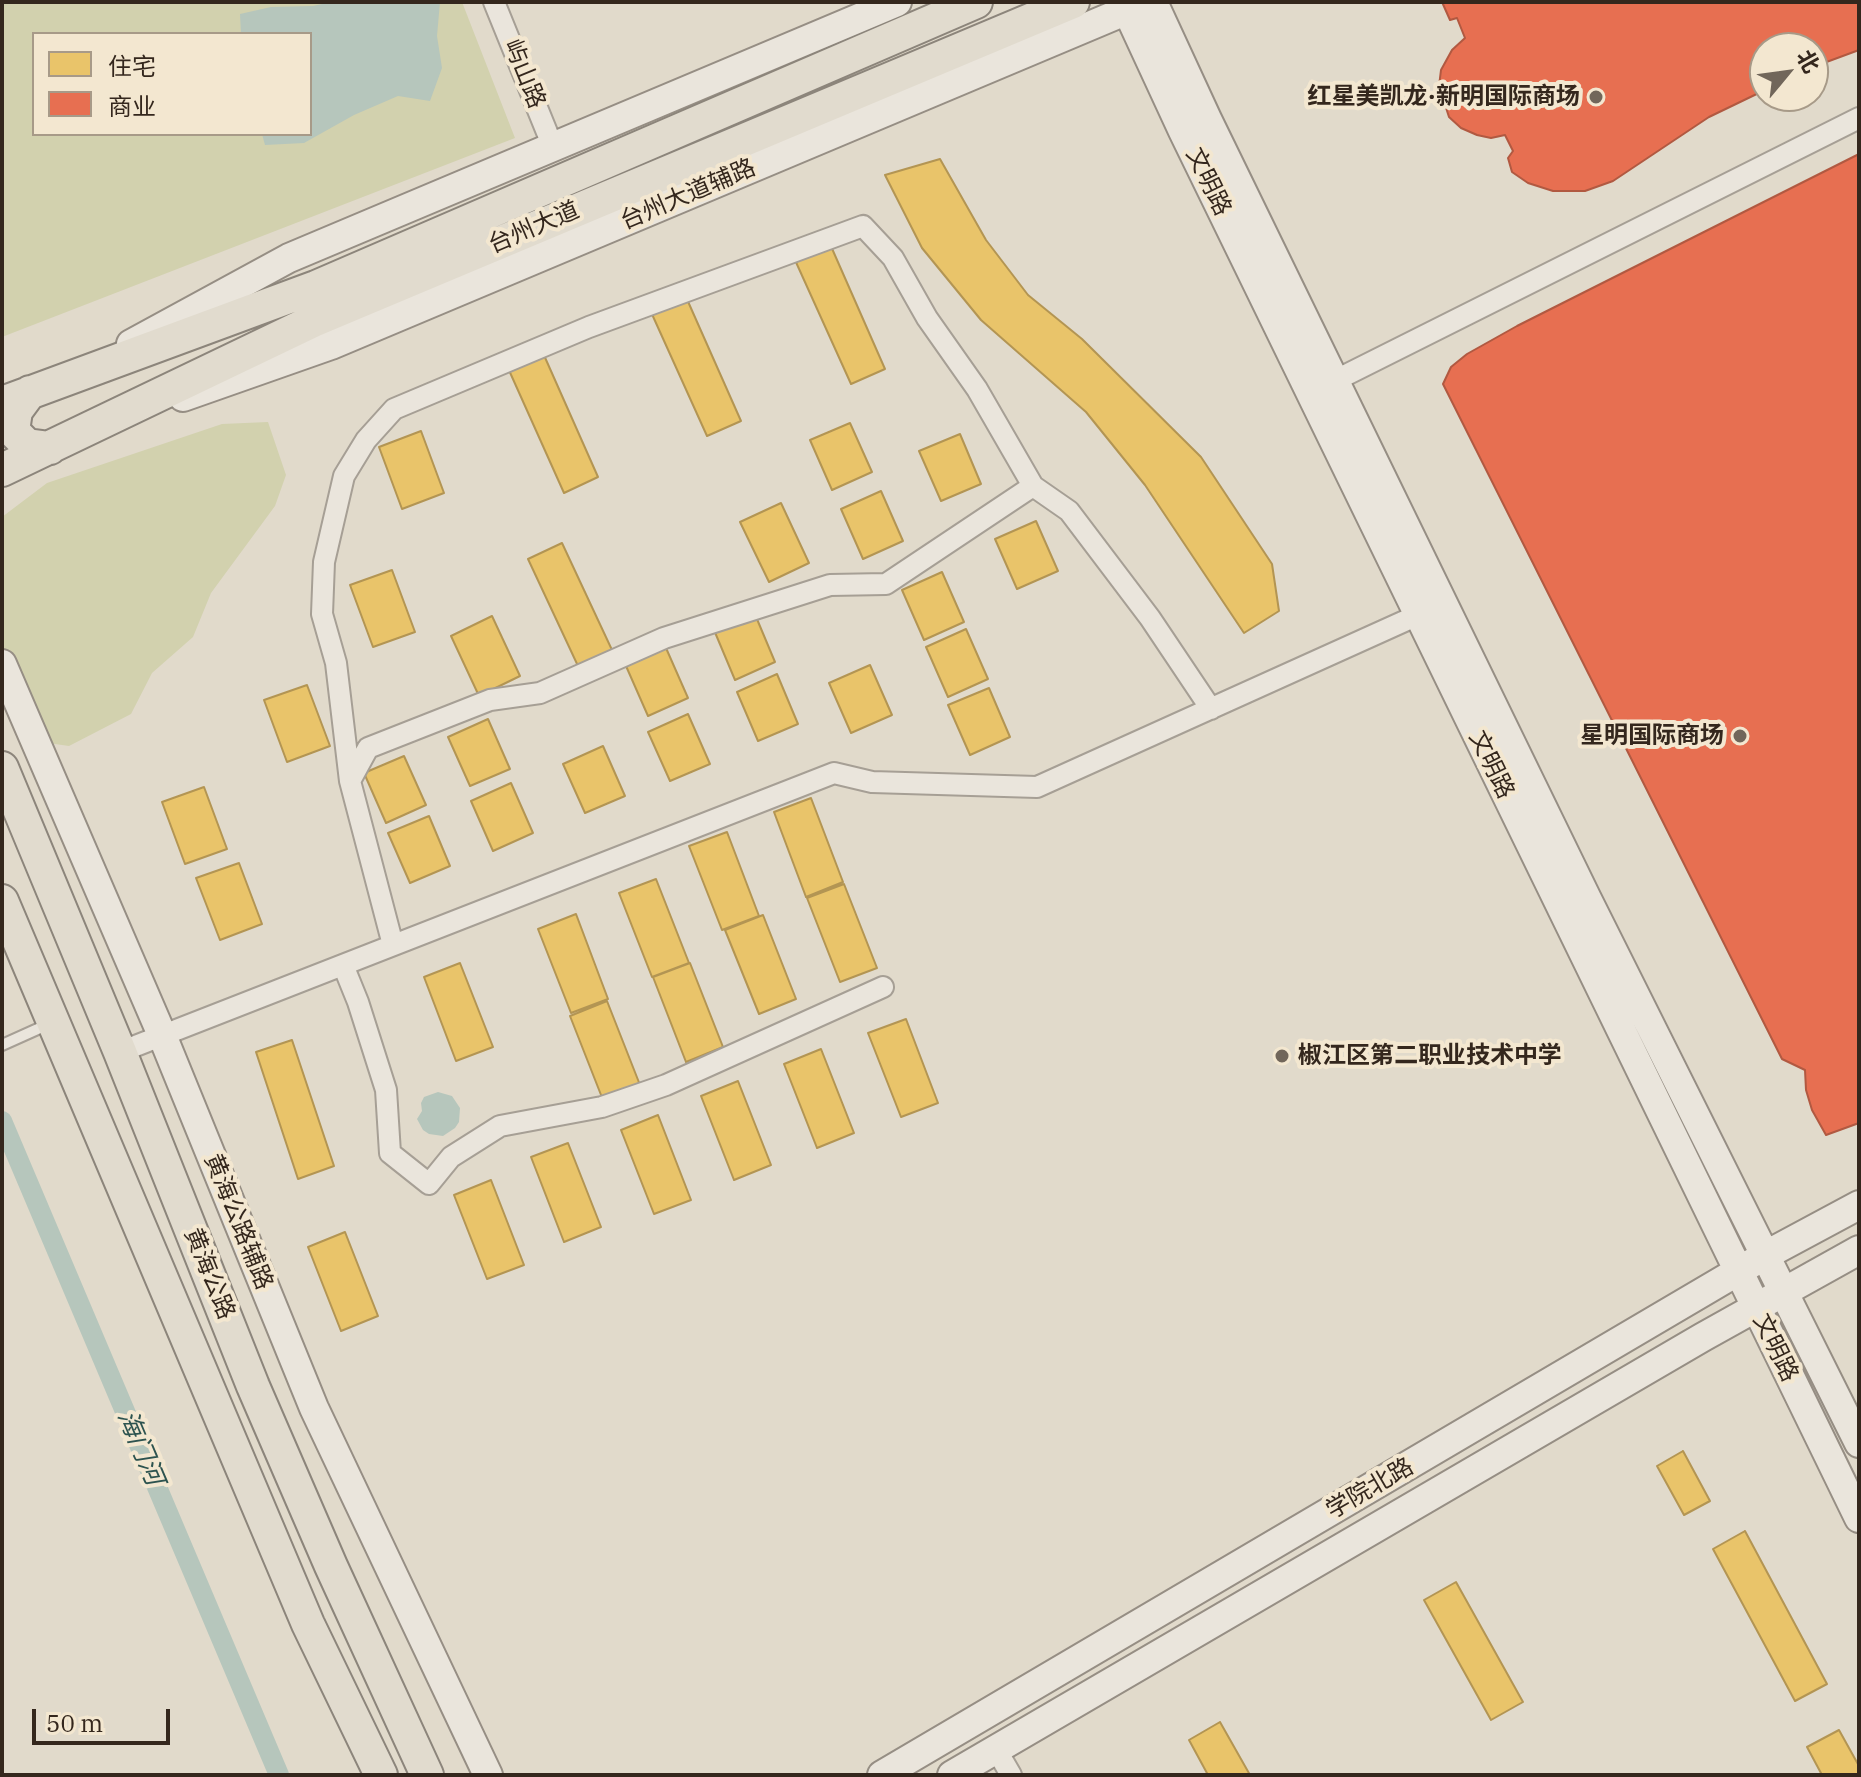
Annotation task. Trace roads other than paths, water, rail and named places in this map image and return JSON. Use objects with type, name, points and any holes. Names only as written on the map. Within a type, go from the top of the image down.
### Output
[{"type":"main road","points":[[73,375],[289,258],[897,2]]},
{"type":"main road","name":"台州大道","points":[[16,398],[316,287],[976,2]]},
{"type":"main road","name":"台州大道","points":[[2,470],[313,321],[1073,2]]},
{"type":"main road","name":"台州大道辅路","points":[[92,428],[331,345],[1142,5]]},
{"type":"main road","name":"文明路","points":[[1142,5],[1195,125],[1323,386],[1859,1443]]},
{"type":"main road","name":"文明路","points":[[1323,386],[1418,615],[1859,1518]]},
{"type":"main road","points":[[16,398],[13,431],[27,445],[50,448]]},
{"type":"main road","name":"黄海公路辅路","points":[[2,664],[162,1035],[314,1408],[488,1775]]},
{"type":"main road","name":"黄海公路","points":[[2,768],[265,1414],[427,1775]]},
{"type":"main road","name":"黄海公路","points":[[2,901],[302,1610],[381,1775]]},
{"type":"main road","name":"学院北路","points":[[882,1775],[1764,1256],[1859,1205]]},
{"type":"main road","name":"学院北路","points":[[952,1775],[1859,1250]]},
{"type":"street","name":"屿山路","points":[[494,2],[553,147]]},
{"type":"street","points":[[1323,386],[1859,118]]},
{"type":"street","points":[[393,945],[350,781],[336,663],[322,614],[324,562],[344,476],[366,440],[394,409],[457,381],[589,327],[863,226],[893,258],[927,318],[977,389],[1033,486],[1069,511],[1150,618],[1211,709]]},
{"type":"street","points":[[350,781],[368,748],[490,700],[540,693],[664,638],[830,585],[886,584],[1033,486]]},
{"type":"street","points":[[120,1052],[834,773],[872,782],[1037,787],[1418,615]]},
{"type":"street","points":[[343,965],[386,1090],[390,1153],[429,1184],[451,1157],[500,1126],[602,1107],[666,1085],[883,987]]},
{"type":"street","points":[[996,1749],[1011,1775]]},
{"type":"lane","points":[[2,1045],[53,1022]]},
{"type":"waterway","name":"海门河","points":[[2,1121],[279,1775]]},
{"type":"place","name":"红星美凯龙·新明国际商场","points":[[1596,97]]},
{"type":"place","name":"星明国际商场","points":[[1740,736]]},
{"type":"place","name":"椒江区第二职业技术中学","points":[[1282,1056]]}]
